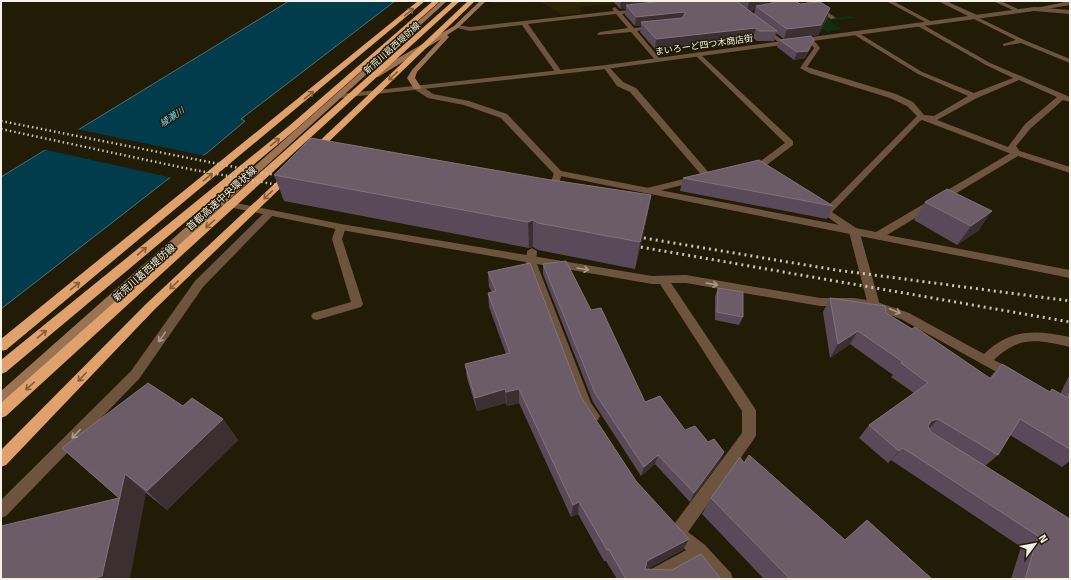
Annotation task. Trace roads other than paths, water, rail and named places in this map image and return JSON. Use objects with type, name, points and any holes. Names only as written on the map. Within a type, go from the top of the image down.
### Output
[{"type":"highway","points":[[1,346],[422,1]]},
{"type":"highway","points":[[1,368],[292,128],[437,1]]},
{"type":"highway","name":"首都高速中央環状線","points":[[1,412],[457,1]]},
{"type":"highway","points":[[1,460],[150,307],[472,1]]},
{"type":"main road","name":"新荒川葛西堤防線","points":[[1,399],[221,203],[444,1]]},
{"type":"main road","name":"新荒川葛西堤防線","points":[[417,88],[411,78],[414,71],[456,26],[483,1]]},
{"type":"main road","name":"新荒川葛西堤防線","points":[[340,96],[456,26]]},
{"type":"street","points":[[808,1],[833,18]]},
{"type":"street","points":[[889,1],[929,22]]},
{"type":"street","points":[[941,1],[1022,41],[1070,61]]},
{"type":"street","points":[[996,1],[1018,11]]},
{"type":"street","points":[[1034,9],[1070,3]]},
{"type":"street","points":[[612,6],[658,60]]},
{"type":"street","points":[[456,26],[470,29],[648,9]]},
{"type":"street","name":"まいろーど四つ木商店街","points":[[340,96],[606,67],[929,22],[1034,9],[1070,12]]},
{"type":"street","points":[[524,23],[558,72]]},
{"type":"street","points":[[757,23],[784,43]]},
{"type":"street","points":[[918,24],[962,50],[1018,78],[1070,100]]},
{"type":"street","points":[[600,34],[660,26]]},
{"type":"street","points":[[855,33],[920,73],[974,96]]},
{"type":"street","points":[[810,39],[817,48],[803,68],[811,72],[893,96],[910,104],[922,117],[1017,153],[1070,170]]},
{"type":"street","points":[[1005,45],[1022,41]]},
{"type":"street","points":[[698,55],[790,143],[760,170],[742,170]]},
{"type":"street","points":[[606,67],[620,84],[633,90],[710,176],[650,190]]},
{"type":"street","points":[[826,212],[917,119],[922,117],[935,118],[974,96],[1018,78]]},
{"type":"street","points":[[417,88],[431,96],[466,103],[504,116],[558,173],[854,230],[1070,274]]},
{"type":"street","points":[[1017,153],[1012,146],[1028,126],[1061,97]]},
{"type":"street","points":[[879,235],[1017,153]]},
{"type":"street","points":[[548,202],[558,173]]},
{"type":"street","points":[[221,203],[341,227],[531,256],[652,280],[686,280],[820,302],[854,302],[874,305],[905,316],[1024,382]]},
{"type":"street","points":[[814,204],[854,230],[874,305]]},
{"type":"street","points":[[1,511],[135,374],[200,284],[270,213]]},
{"type":"street","points":[[317,316],[357,304],[337,239],[341,227]]},
{"type":"street","points":[[531,256],[586,406],[598,425]]},
{"type":"street","points":[[664,281],[691,322],[694,330],[749,410],[749,435],[678,533]]},
{"type":"street","points":[[985,361],[997,348],[1013,339],[1036,336],[1070,342]]},
{"type":"street","points":[[668,522],[678,533],[699,551],[725,579]]},
{"type":"street","points":[[650,579],[699,551]]},
{"type":"water","name":"綾瀬川","points":[[289,1],[395,1],[241,119],[245,121],[207,153],[172,176],[1,309],[1,177]]},
{"type":"railway","points":[[1,121],[285,177]]},
{"type":"railway","points":[[1,129],[189,169],[290,187]]},
{"type":"railway","points":[[632,236],[836,270],[1070,301]]},
{"type":"railway","points":[[629,245],[1070,322]]}]
